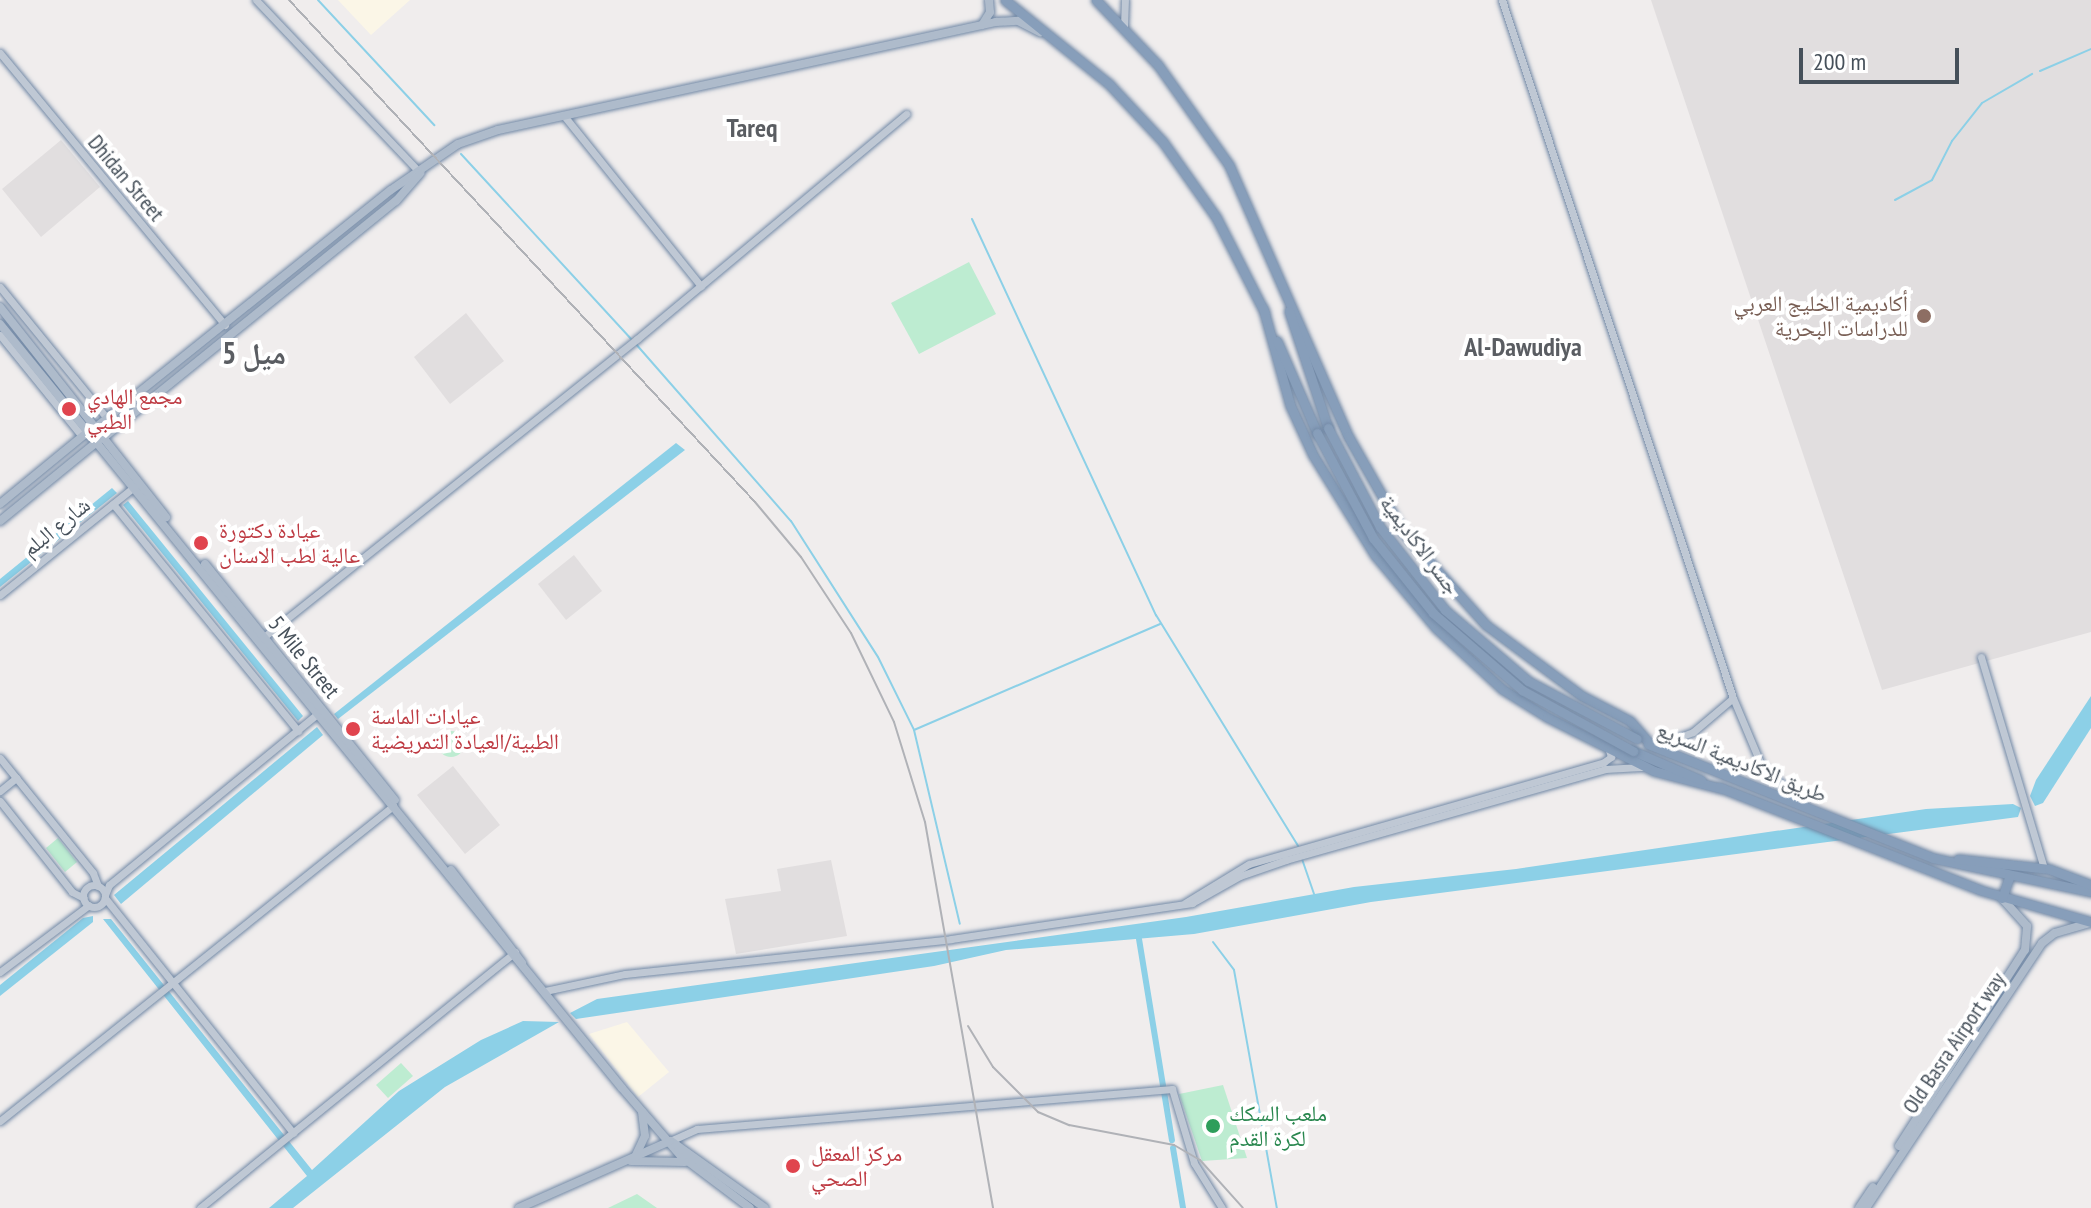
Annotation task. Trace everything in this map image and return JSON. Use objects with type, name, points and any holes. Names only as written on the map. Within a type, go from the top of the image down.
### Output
[{"type":"highway","points":[[1005,0],[1053,34],[1109,84],[1175,158],[1226,235],[1263,308],[1290,405],[1313,455],[1395,582],[1483,672],[1520,701],[1654,771],[1723,789]]},
{"type":"highway","points":[[1096,0],[1124,27],[1219,148],[1283,284],[1348,436],[1378,494],[1422,558],[1512,647],[1582,696],[1630,721],[1652,746]]},
{"type":"highway","name":"جسر الاكاديمية","points":[[1283,284],[1328,428],[1380,527],[1445,610],[1528,681],[1637,739]]},
{"type":"highway","name":"جسر الاكاديمية","points":[[1263,308],[1317,433],[1373,538],[1433,613],[1522,690],[1633,751]]},
{"type":"highway","points":[[1395,582],[1422,558]]},
{"type":"highway","points":[[1483,672],[1491,652],[1512,647]]},
{"type":"highway","name":"طريق الاكاديمية السريع","points":[[1637,739],[1921,853]]},
{"type":"highway","name":"طريق الاكاديمية السريع","points":[[1633,751],[2002,898]]},
{"type":"highway","points":[[1921,853],[2044,868],[2091,885]]},
{"type":"highway","points":[[1921,853],[2091,892]]},
{"type":"highway","points":[[2010,875],[2002,898],[2091,922]]},
{"type":"main road","points":[[978,28],[989,16],[989,0]]},
{"type":"main road","points":[[0,504],[391,190],[420,173],[449,149],[478,136],[1012,20],[1053,34]]},
{"type":"main road","points":[[0,521],[396,201],[420,173]]},
{"type":"main road","name":"5 Mile Street","points":[[0,307],[84,418],[86,433],[100,439],[265,636],[393,806],[514,953]]},
{"type":"main road","name":"5 Mile Street","points":[[0,324],[26,357],[84,418]]},
{"type":"main road","points":[[26,357],[35,351]]},
{"type":"main road","points":[[84,418],[106,419]]},
{"type":"main road","points":[[85,452],[110,452],[113,429]]},
{"type":"main road","name":"5 Mile Street","points":[[110,452],[134,487],[514,953]]},
{"type":"main road","name":"Old Basra Airport way","points":[[1859,1208],[2023,956],[2027,926],[2002,898]]},
{"type":"main road","name":"Old Basra Airport way","points":[[1866,1208],[2042,943],[2063,930],[2091,922]]},
{"type":"main road","points":[[514,953],[642,1111],[694,1166],[750,1208]]},
{"type":"main road","points":[[634,1157],[645,1136],[642,1111]]},
{"type":"main road","points":[[519,1208],[670,1141]]},
{"type":"main road","points":[[670,1141],[765,1208]]},
{"type":"main road","points":[[622,1162],[665,1159],[694,1166]]},
{"type":"street","points":[[256,0],[420,173]]},
{"type":"street","points":[[1124,27],[1125,0]]},
{"type":"street","points":[[1502,0],[1733,698],[1762,767],[1791,795],[1828,816]]},
{"type":"street","name":"Dhidan Street","points":[[0,53],[225,325]]},
{"type":"street","points":[[265,636],[634,341],[906,114]]},
{"type":"street","points":[[565,117],[701,286]]},
{"type":"street","points":[[0,287],[106,419]]},
{"type":"street","points":[[0,335],[86,433]]},
{"type":"street","name":"شارع البلم","points":[[0,595],[134,487]]},
{"type":"street","points":[[113,504],[298,731]]},
{"type":"street","points":[[1981,657],[2044,868]]},
{"type":"street","points":[[1652,746],[1671,744],[1693,732],[1733,698]]},
{"type":"street","points":[[98,906],[109,885],[320,712]]},
{"type":"street","points":[[1185,903],[1249,864],[1599,764],[1611,757],[1609,750]]},
{"type":"street","points":[[0,758],[99,886],[110,908],[293,1133]]},
{"type":"street","points":[[545,991],[625,974],[951,939],[1185,903],[1275,864],[1468,807],[1622,765],[1654,771]]},
{"type":"street","points":[[0,791],[16,778]]},
{"type":"street","points":[[0,801],[72,892],[86,901],[110,908]]},
{"type":"street","points":[[0,1121],[393,806]]},
{"type":"street","points":[[0,972],[76,912],[86,901],[86,889],[109,885]]},
{"type":"street","points":[[200,1208],[210,1204],[514,953]]},
{"type":"street","points":[[670,1141],[697,1129],[1172,1089],[1194,1163],[1222,1208]]},
{"type":"shaded area","points":[[338,0],[410,0],[371,35]]},
{"type":"shaded area","name":"أكاديمية الخليج العربي للدراسات البحرية","points":[[1651,0],[2091,0],[2091,632],[1882,690]]},
{"type":"shaded area","points":[[61,140],[100,187],[41,237],[2,189]]},
{"type":"shaded area","points":[[466,313],[504,361],[450,404],[414,357]]},
{"type":"shaded area","points":[[574,555],[602,591],[566,620],[538,584]]},
{"type":"shaded area","points":[[453,766],[500,825],[465,854],[417,795]]},
{"type":"shaded area","points":[[831,860],[847,936],[736,954],[725,899],[781,891],[777,869]]},
{"type":"shaded area","points":[[627,1022],[669,1072],[638,1097],[589,1034]]},
{"type":"green space","points":[[969,262],[996,314],[919,354],[891,303]]},
{"type":"green space","points":[[451,731],[460,735],[464,744],[460,753],[451,757],[442,753],[438,744],[442,735]]},
{"type":"green space","points":[[58,838],[77,862],[65,872],[46,848]]},
{"type":"green space","points":[[401,1063],[413,1076],[388,1098],[376,1085]]},
{"type":"green space","name":"ملعب السكك لكرة القدم","points":[[1223,1085],[1247,1158],[1202,1161],[1179,1094]]},
{"type":"green space","points":[[637,1194],[657,1208],[608,1208]]},
{"type":"water","points":[[676,443],[685,450],[338,719],[334,714]]},
{"type":"water","points":[[112,488],[117,493],[0,587],[0,579]]},
{"type":"water","points":[[128,501],[303,716],[298,721],[123,505]]},
{"type":"water","points":[[2091,696],[2091,728],[2043,803],[2035,806],[2030,796],[2036,780]]},
{"type":"water","points":[[317,727],[323,735],[121,904],[114,895]]},
{"type":"water","points":[[2013,804],[2021,808],[2018,817],[1371,902],[1194,934],[1006,950],[934,966],[576,1019],[570,1013],[597,999],[1186,917],[1354,887],[1516,869],[1926,809]]},
{"type":"water","points":[[93,916],[93,922],[0,996],[0,985],[83,918]]},
{"type":"water","points":[[103,919],[111,919],[312,1170],[399,1091],[481,1040],[523,1021],[559,1022],[445,1087],[293,1208],[269,1208],[307,1176]]},
{"type":"waterway","points":[[318,0],[434,125]]},
{"type":"waterway","points":[[2040,71],[2091,49]]},
{"type":"waterway","points":[[1895,200],[1932,180],[1952,141],[1982,103],[2032,74]]},
{"type":"waterway","points":[[461,154],[631,339]]},
{"type":"waterway","points":[[972,219],[1156,615],[1298,846]]},
{"type":"waterway","points":[[635,343],[791,521],[878,657],[914,730],[960,924]]},
{"type":"waterway","points":[[914,730],[1160,624]]},
{"type":"waterway","points":[[1302,859],[1314,894]]},
{"type":"waterway","points":[[1139,939],[1172,1140]]},
{"type":"waterway","points":[[1213,942],[1234,970],[1277,1208]]},
{"type":"waterway","points":[[1173,1148],[1183,1208]]},
{"type":"railway","points":[[289,0],[755,502],[801,557],[851,633],[894,722],[925,822],[993,1208]]},
{"type":"railway","points":[[968,1026],[993,1067],[1038,1112],[1069,1125],[1174,1145],[1200,1160],[1243,1208]]},
{"type":"place","name":"أكاديمية الخليج العربي للدراسات البحرية","points":[[1924,316]]},
{"type":"place","name":"مجمع الهادي الطبي","points":[[69,409]]},
{"type":"place","name":"عيادة دكتورة عالية لطب الاسنان","points":[[201,543]]},
{"type":"place","name":"عيادات الماسة الطبية/العيادة التمريضية","points":[[353,729]]},
{"type":"place","name":"ملعب السكك لكرة القدم","points":[[1213,1126]]},
{"type":"place","name":"مركز المعقل الصحي","points":[[793,1166]]},
{"type":"district","name":"Tareq","points":[[752,128]]},
{"type":"district","name":"Al-Dawudiya","points":[[1523,347]]},
{"type":"district","name":"5 ميل","points":[[254,353]]}]
